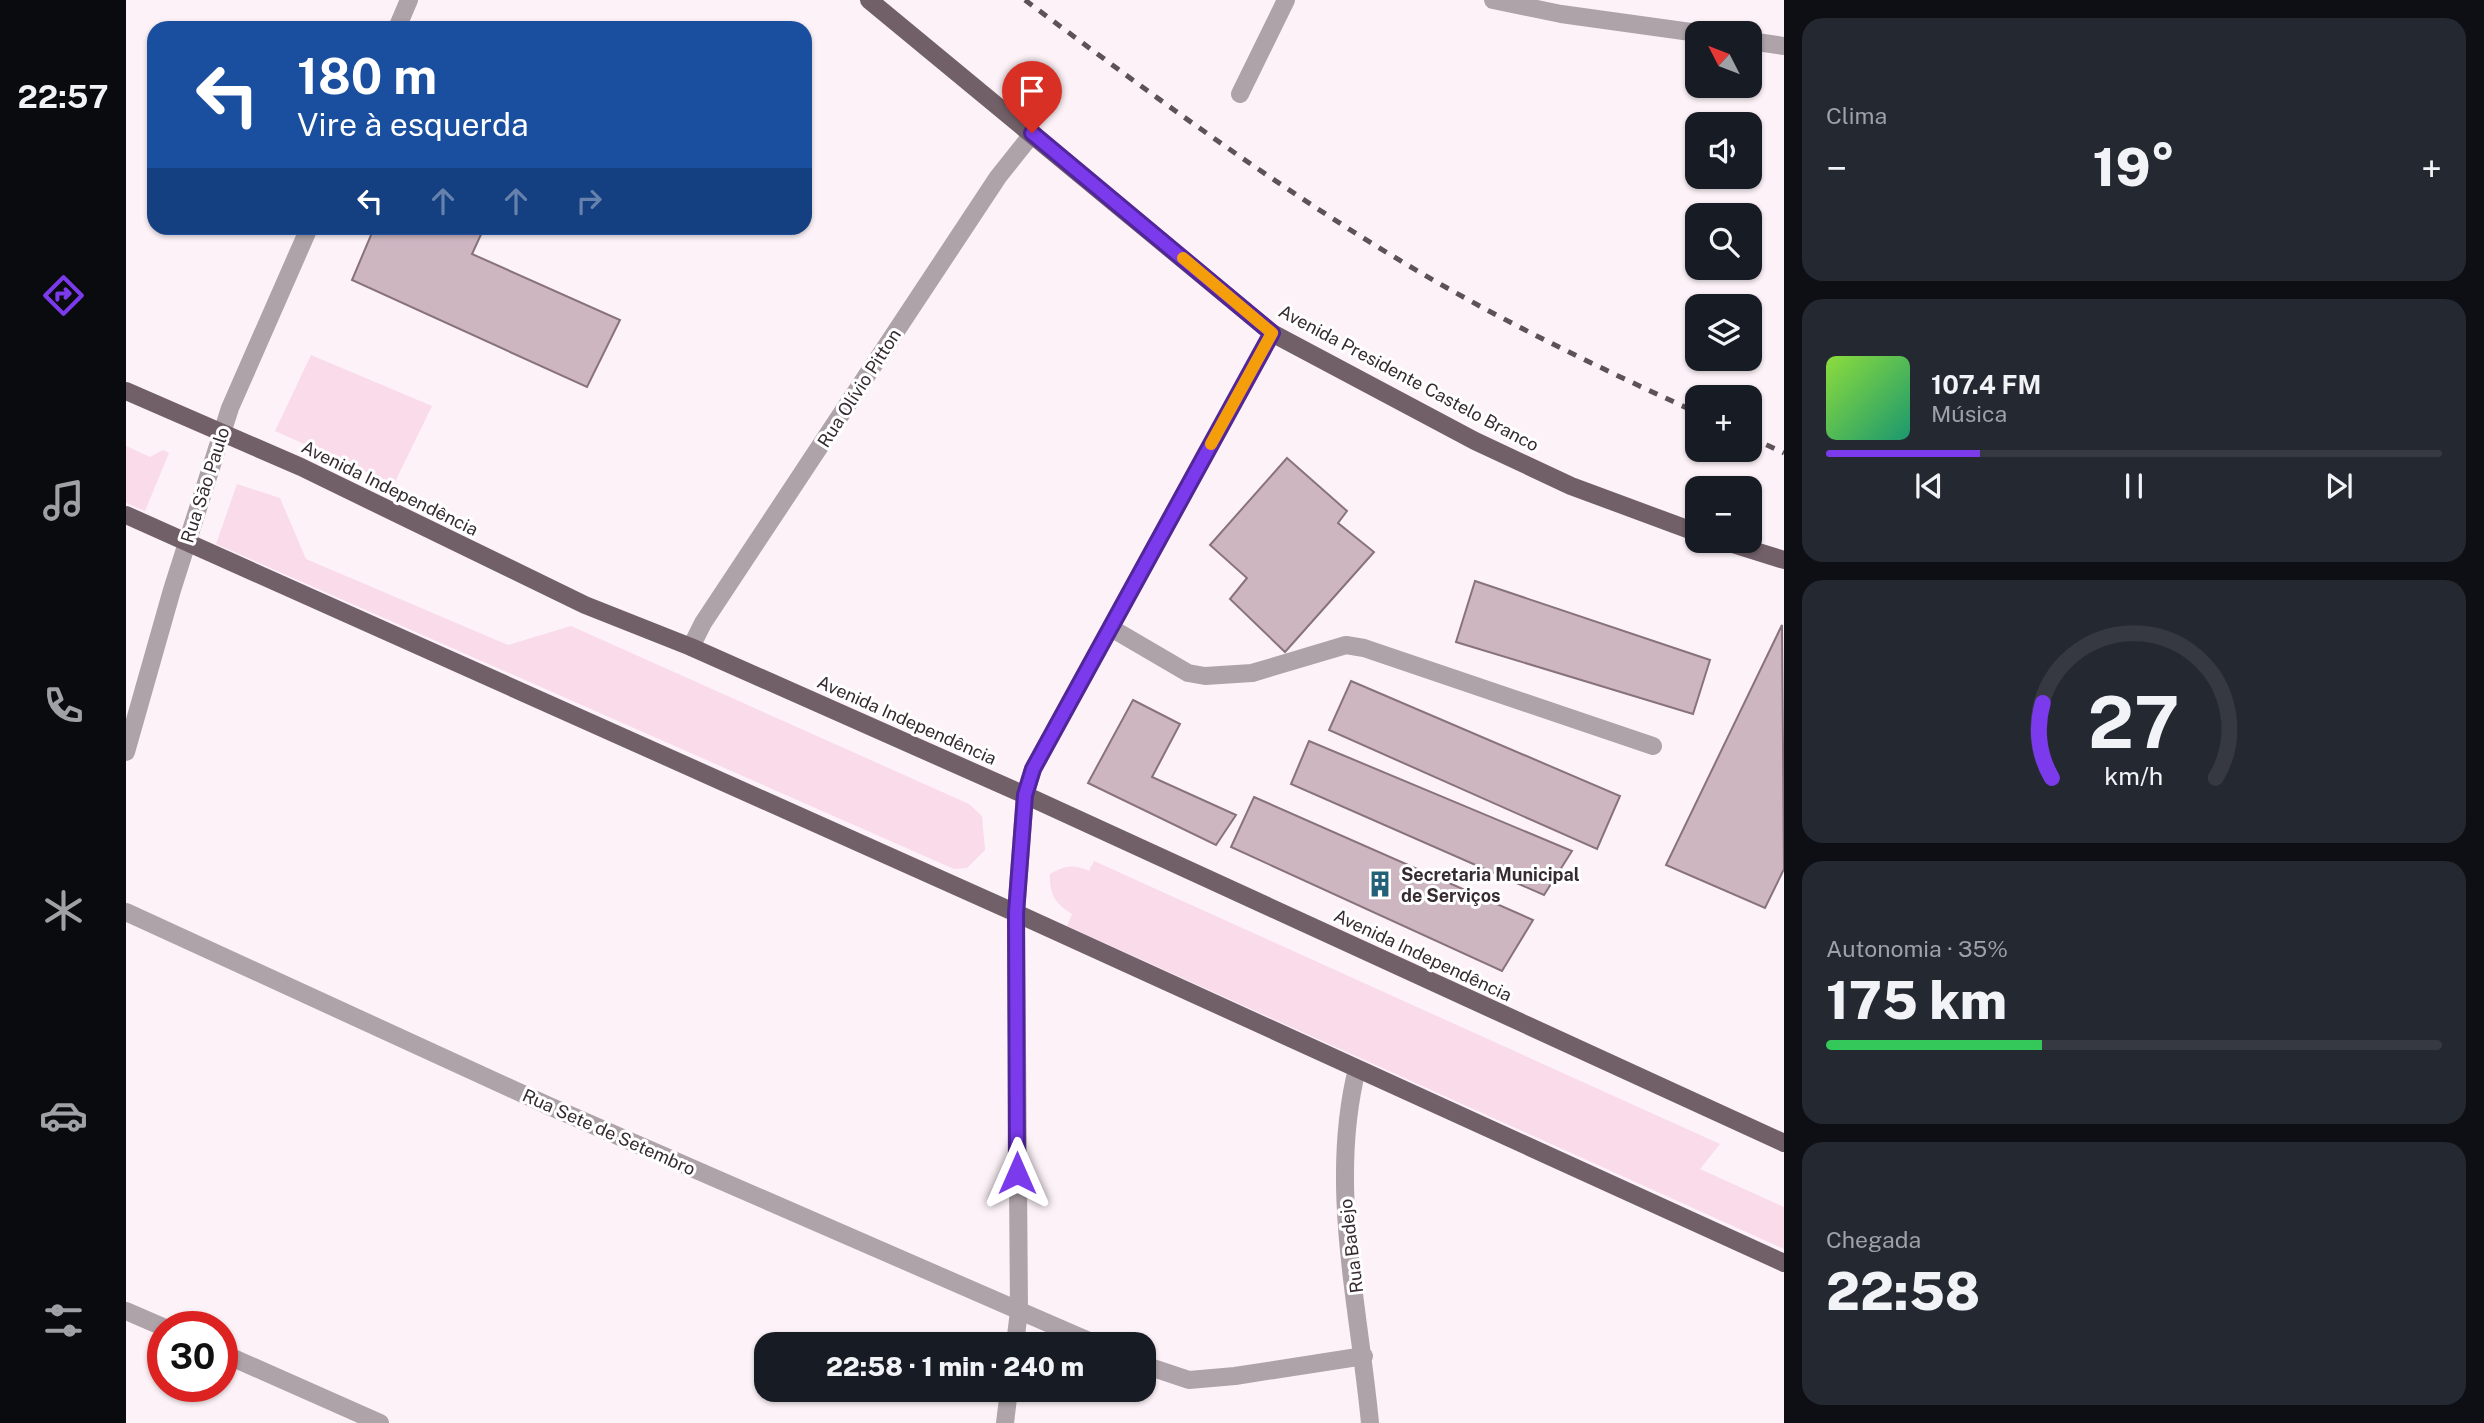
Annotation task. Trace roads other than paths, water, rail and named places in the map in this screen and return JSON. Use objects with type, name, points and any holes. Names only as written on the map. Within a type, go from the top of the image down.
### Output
[{"type":"main road","name":"Avenida Presidente Castelo Branco","points":[[869,0],[1272,333],[1487,447],[1571,485],[1685,528]]},
{"type":"main road","name":"Avenida Independência","points":[[126,391],[223,432],[585,606],[691,647],[1025,795],[1784,1143]]},
{"type":"main road","points":[[126,515],[1016,913],[1784,1263]]},
{"type":"main road","points":[[1762,553],[1784,560]]},
{"type":"street","points":[[400,21],[409,0]]},
{"type":"street","points":[[1240,94],[1286,0]]},
{"type":"street","points":[[1493,0],[1561,14],[1685,31]]},
{"type":"street","points":[[1762,43],[1784,46]]},
{"type":"street","name":"Rua Olívio Pitton","points":[[691,647],[703,623],[982,200],[1032,133]]},
{"type":"street","name":"Rua São Paulo","points":[[126,752],[187,542],[230,408],[306,235]]},
{"type":"street","points":[[1016,1332],[1019,1311],[1016,913],[1025,795],[1033,769],[1272,333]]},
{"type":"street","points":[[1111,628],[1188,673],[1205,676],[1252,673],[1346,645],[1364,648],[1653,746]]},
{"type":"street","name":"Rua Sete de Setembro","points":[[126,912],[549,1106],[1068,1332]]},
{"type":"street","name":"Rua Badejo","points":[[1357,1069],[1347,1110],[1344,1188],[1370,1423]]},
{"type":"street","points":[[126,1311],[147,1320]]},
{"type":"street","points":[[1156,1369],[1189,1380],[1235,1376],[1364,1356]]},
{"type":"street","points":[[238,1360],[380,1423]]},
{"type":"street","points":[[1005,1423],[1008,1402]]},
{"type":"railway","points":[[1025,0],[1251,164],[1391,255],[1542,338],[1685,407]]},
{"type":"railway","points":[[1762,443],[1784,453]]},
{"type":"place","name":"Secretaria Municipal de Serviços","points":[[1380,884]]}]
